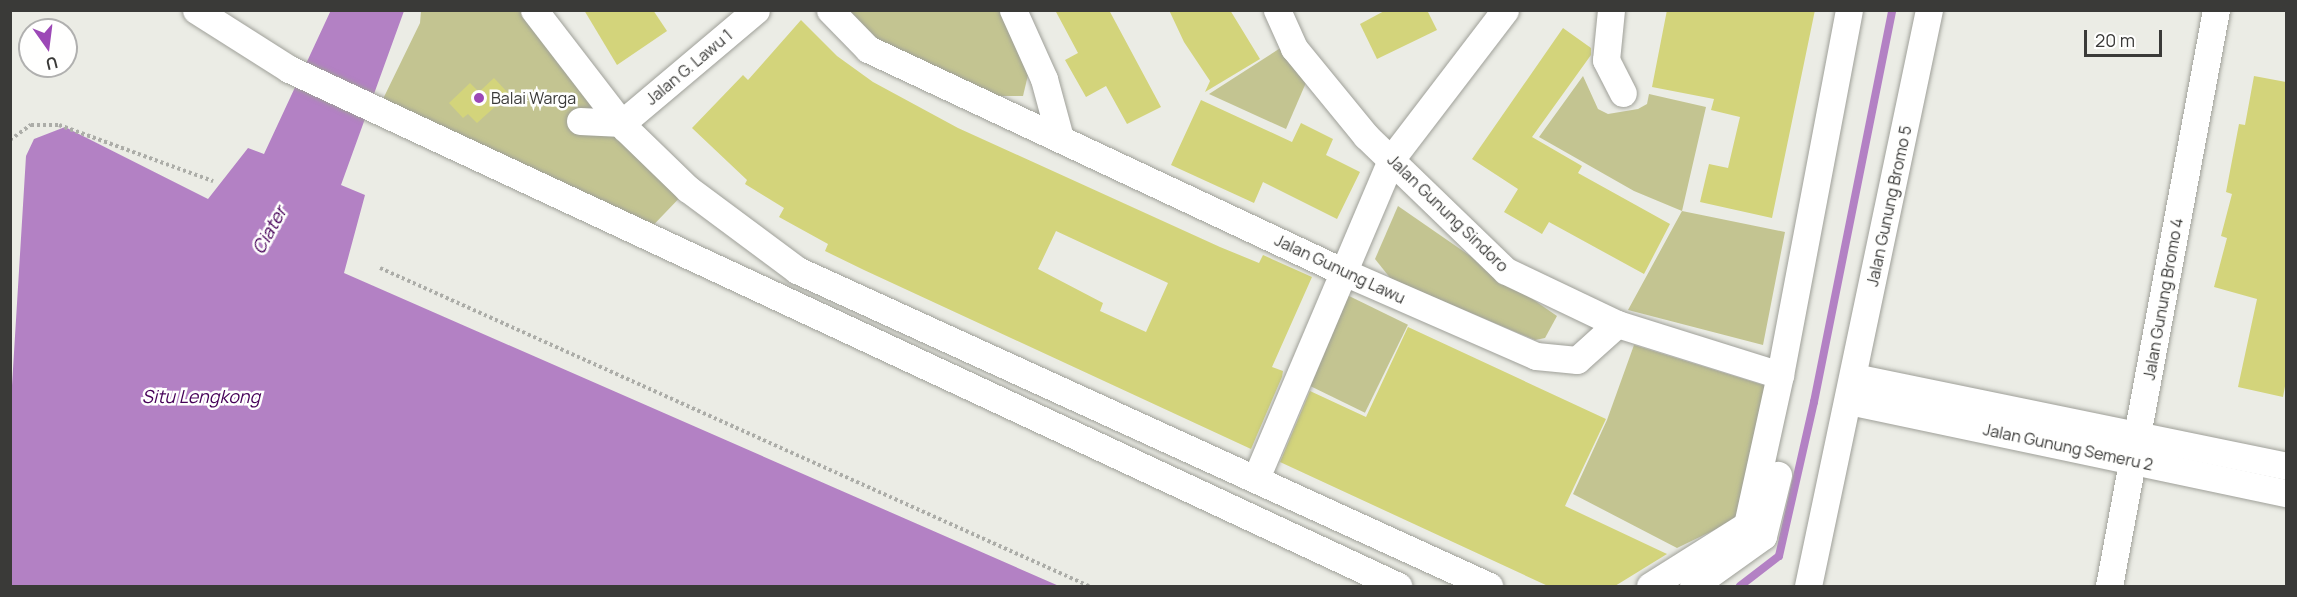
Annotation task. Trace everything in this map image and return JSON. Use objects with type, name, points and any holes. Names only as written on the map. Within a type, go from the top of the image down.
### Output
[{"type":"street","points":[[196,10],[289,69],[1159,478],[1398,586]]},
{"type":"street","points":[[534,10],[622,123],[688,189],[797,270],[1489,586]]},
{"type":"street","name":"Jalan G. Lawu 1","points":[[622,123],[756,10]]},
{"type":"street","name":"Jalan Gunung Lawu","points":[[830,10],[868,49],[1346,273],[1536,356],[1577,360],[1617,324]]},
{"type":"street","points":[[1013,10],[1044,79],[1060,138]]},
{"type":"street","name":"Jalan Gunung Sindoro","points":[[1277,10],[1294,48],[1366,136],[1392,158],[1506,271],[1617,324],[1780,375]]},
{"type":"street","points":[[1256,478],[1346,273],[1392,158],[1505,10]]},
{"type":"street","points":[[1611,10],[1606,60],[1623,93]]},
{"type":"street","points":[[1650,586],[1746,525],[1780,375],[1850,10]]},
{"type":"street","points":[[1693,586],[1763,536],[1770,518],[1866,10]]},
{"type":"street","name":"Jalan Gunung Bromo 5","points":[[1808,586],[1929,10]]},
{"type":"street","name":"Jalan Gunung Bromo 4","points":[[2109,586],[2216,10]]},
{"type":"street","points":[[580,120],[622,123]]},
{"type":"street","name":"Jalan Gunung Semeru 2","points":[[1851,389],[2136,448],[2286,466]]},
{"type":"street","name":"Jalan Gunung Semeru 2","points":[[2136,448],[2286,493]]},
{"type":"path","points":[[10,140],[30,125],[59,125],[213,181]]},
{"type":"path","points":[[380,268],[1089,586]]},
{"type":"green space","points":[[421,11],[546,11],[688,189],[641,238],[382,101],[420,23]]},
{"type":"green space","points":[[830,11],[1013,11],[1028,75],[1023,96],[999,96],[868,49]]},
{"type":"green space","points":[[1285,45],[1308,78],[1286,129],[1209,94]]},
{"type":"green space","points":[[1583,76],[1598,109],[1608,114],[1638,109],[1647,104],[1649,94],[1706,107],[1682,211],[1634,191],[1539,137]]},
{"type":"green space","points":[[1398,206],[1557,316],[1545,338],[1535,340],[1391,279],[1375,259]]},
{"type":"green space","points":[[1682,211],[1785,232],[1763,345],[1628,310]]},
{"type":"green space","points":[[1345,294],[1408,325],[1365,413],[1302,382]]},
{"type":"green space","points":[[1634,345],[1766,386],[1737,519],[1677,548],[1573,494],[1607,420]]},
{"type":"water","name":"Situ Lengkong","points":[[331,10],[404,11],[341,185],[365,195],[344,273],[1059,586],[11,586],[10,418],[26,156],[34,139],[65,127],[208,199],[248,148],[264,154]]},
{"type":"building","points":[[584,10],[653,10],[667,31],[617,65]]},
{"type":"building","points":[[1055,10],[1109,10],[1161,107],[1127,124],[1106,86],[1086,97],[1065,60],[1078,53]]},
{"type":"building","points":[[1169,10],[1230,10],[1260,59],[1205,92],[1210,81],[1184,42]]},
{"type":"building","points":[[1386,10],[1427,10],[1437,30],[1377,59],[1360,24]]},
{"type":"building","points":[[1667,10],[1815,10],[1772,218],[1700,202],[1709,164],[1728,168],[1740,117],[1711,110],[1714,99],[1652,87]]},
{"type":"building","points":[[801,20],[837,56],[873,82],[958,128],[1220,247],[1259,263],[1263,255],[1312,277],[1272,367],[1283,371],[1282,377],[1251,449],[825,251],[828,244],[779,217],[784,208],[745,184],[747,180],[692,128],[743,75],[748,80]],"holes":[[[1056,231],[1168,283],[1146,332],[1100,311],[1103,303],[1038,269]]]},
{"type":"building","points":[[1563,28],[1591,48],[1591,55],[1532,137],[1582,166],[1578,173],[1670,224],[1644,274],[1549,222],[1542,234],[1504,212],[1518,189],[1472,159]]},
{"type":"building","points":[[2254,76],[2286,82],[2286,381],[2283,397],[2238,387],[2257,299],[2214,287],[2227,238],[2221,236],[2232,194],[2226,192],[2239,124],[2245,125]]},
{"type":"building","name":"Balai Warga","points":[[494,78],[509,94],[477,123],[468,114],[463,118],[449,103],[470,83],[479,92]]},
{"type":"building","points":[[1201,100],[1292,142],[1301,123],[1333,139],[1326,155],[1360,172],[1337,219],[1263,182],[1254,203],[1171,165]]},
{"type":"building","points":[[1408,327],[1606,419],[1565,506],[1667,554],[1615,586],[1548,586],[1280,462],[1310,391],[1366,417]]},
{"type":"waterway","points":[[1740,586],[1779,556],[1814,402],[1892,10]]},
{"type":"place","name":"Balai Warga","points":[[479,98]]},
{"type":"water label","name":"Ciater","points":[[269,230]]}]
